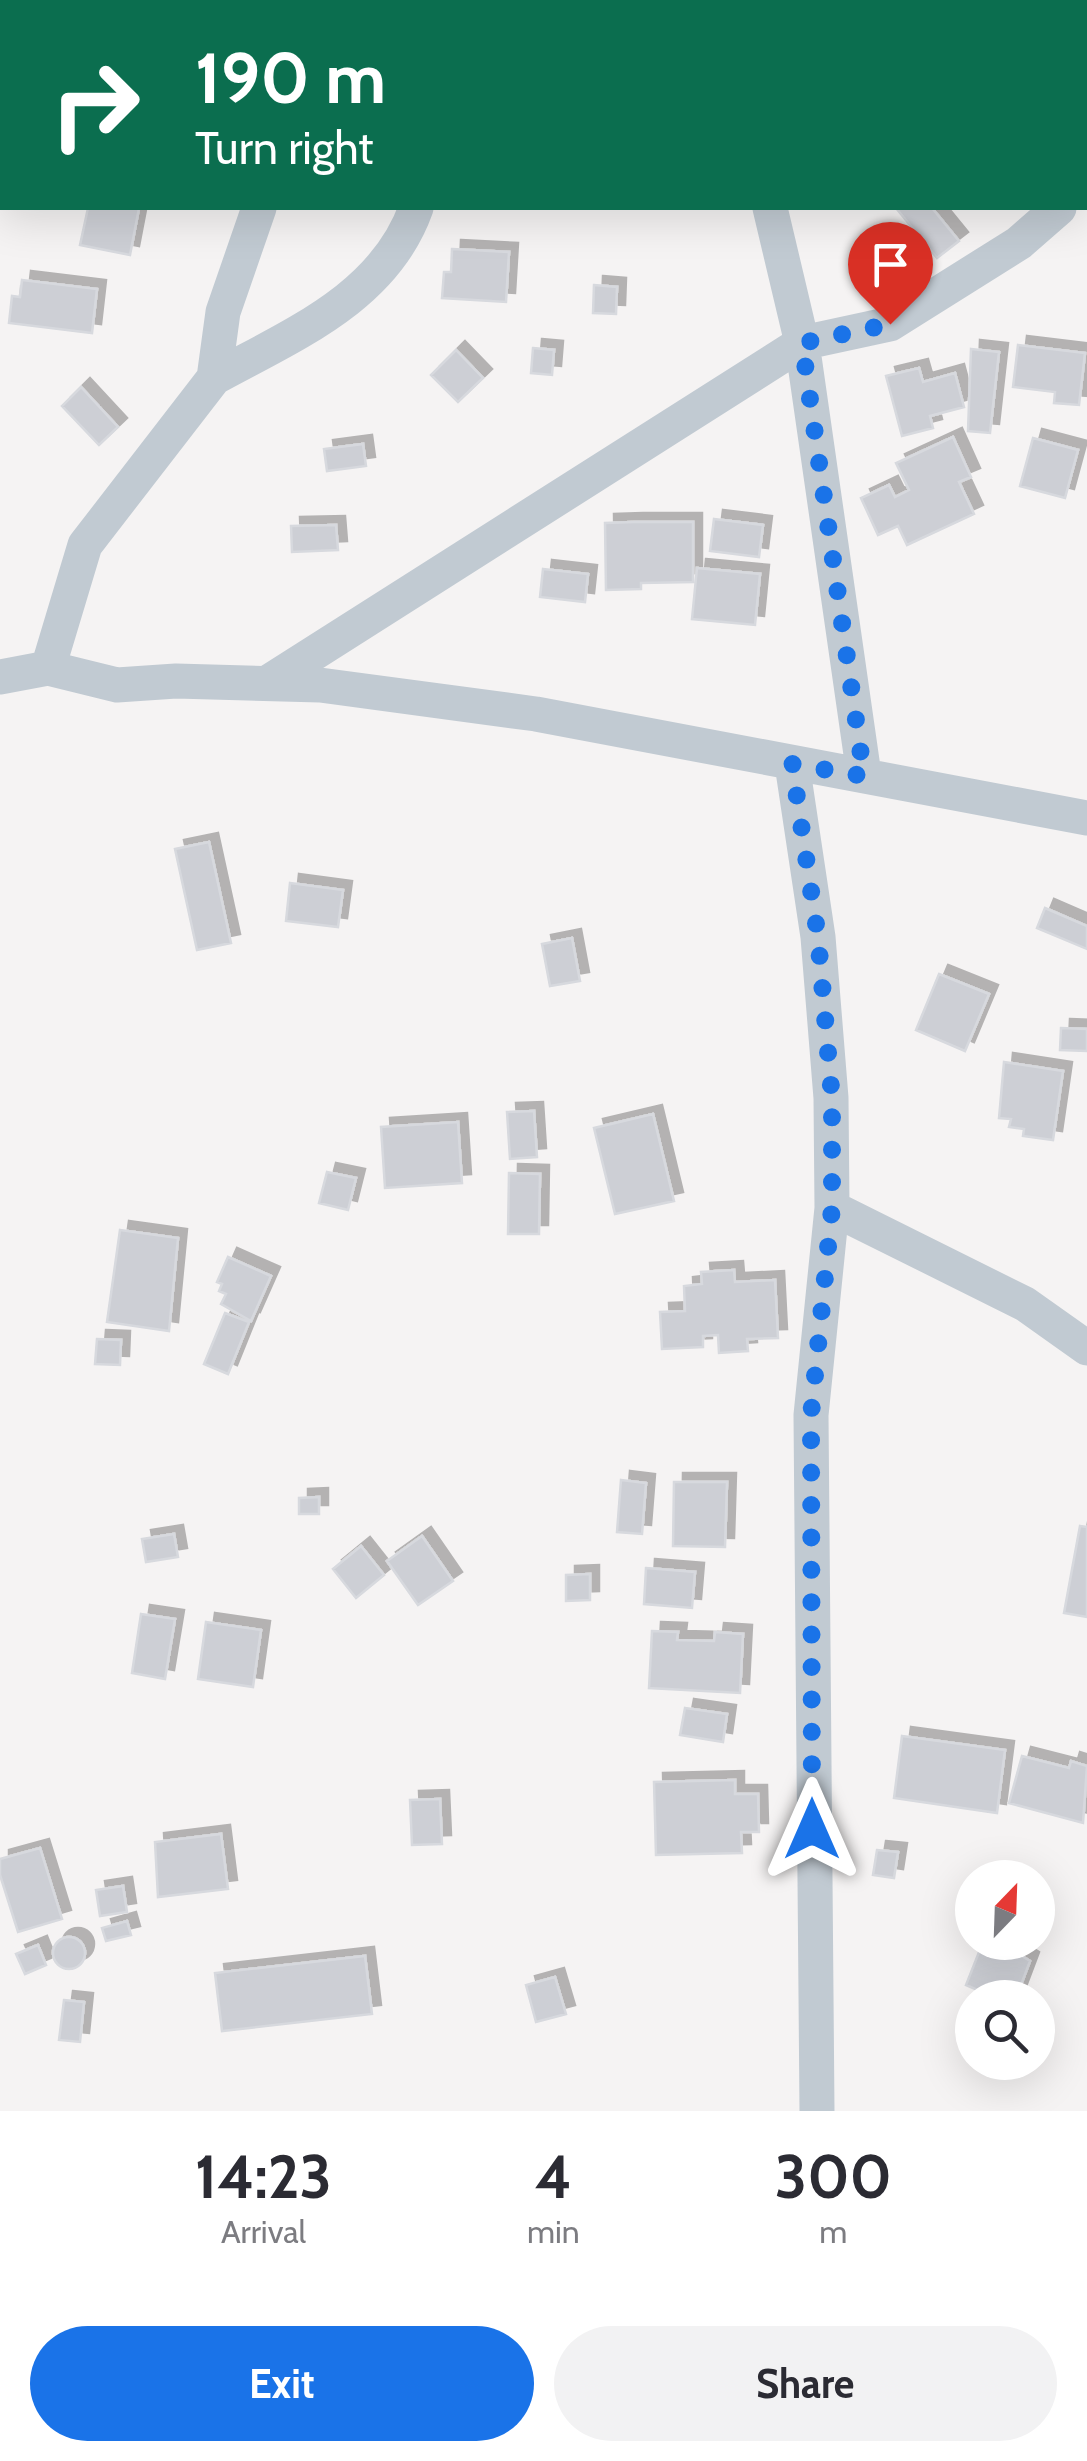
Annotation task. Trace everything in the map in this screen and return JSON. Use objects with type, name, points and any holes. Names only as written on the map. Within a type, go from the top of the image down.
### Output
[{"type":"street","points":[[214,378],[223,312],[258,210]]},
{"type":"street","points":[[48,668],[85,545],[214,378],[342,307],[406,235],[415,210]]},
{"type":"street","points":[[770,210],[802,343],[864,776]]},
{"type":"street","points":[[267,684],[802,343],[890,324],[1018,243],[1057,210]]},
{"type":"street","points":[[0,677],[48,668],[117,685],[176,680],[320,685],[536,714],[1087,818]]},
{"type":"street","points":[[792,764],[826,1013],[832,1208],[811,1415],[817,2111]]},
{"type":"street","points":[[832,1208],[1025,1304],[1087,1348]]},
{"type":"building","points":[[88,210],[139,210],[130,255],[80,245]]},
{"type":"building","points":[[898,210],[934,210],[959,241],[937,258]]},
{"type":"building","points":[[452,249],[509,252],[506,302],[442,298],[444,272],[451,272]]},
{"type":"building","points":[[22,280],[97,289],[92,333],[9,323],[12,296],[20,297]]},
{"type":"building","points":[[594,285],[617,287],[616,314],[593,313]]},
{"type":"building","points":[[1018,345],[1085,353],[1079,405],[1054,403],[1055,392],[1013,387]]},
{"type":"building","points":[[533,348],[554,350],[552,375],[531,373]]},
{"type":"building","points":[[971,349],[999,352],[990,433],[968,431]]},
{"type":"building","points":[[456,350],[483,378],[458,402],[431,375]]},
{"type":"building","points":[[919,368],[923,382],[955,373],[964,407],[930,416],[933,428],[902,436],[886,376]]},
{"type":"building","points":[[81,387],[118,427],[99,445],[62,406]]},
{"type":"building","points":[[953,437],[971,477],[959,482],[974,514],[907,545],[898,526],[878,535],[861,498],[889,485],[895,497],[909,490],[896,463]]},
{"type":"building","points":[[1033,438],[1078,450],[1065,498],[1020,486]]},
{"type":"building","points":[[363,444],[366,466],[327,471],[324,449]]},
{"type":"building","points":[[714,519],[763,525],[759,557],[710,551]]},
{"type":"building","points":[[693,522],[693,582],[641,583],[641,589],[606,590],[605,523]]},
{"type":"building","points":[[336,525],[338,550],[292,552],[291,526]]},
{"type":"building","points":[[697,568],[760,574],[755,625],[692,619]]},
{"type":"building","points":[[543,569],[588,574],[585,602],[540,597]]},
{"type":"building","points":[[209,842],[231,943],[197,950],[175,849]]},
{"type":"building","points":[[290,883],[343,890],[338,927],[286,921]]},
{"type":"building","points":[[1045,908],[1087,926],[1087,949],[1037,928]]},
{"type":"building","points":[[572,938],[580,981],[550,986],[542,944]]},
{"type":"building","points":[[939,974],[989,994],[965,1051],[916,1030]]},
{"type":"building","points":[[1061,1028],[1087,1029],[1087,1051],[1060,1050]]},
{"type":"building","points":[[1004,1062],[1063,1071],[1053,1140],[1023,1136],[1024,1129],[1009,1127],[1011,1119],[999,1118]]},
{"type":"building","points":[[534,1111],[537,1157],[510,1159],[507,1112]]},
{"type":"building","points":[[653,1114],[674,1201],[615,1214],[594,1128]]},
{"type":"building","points":[[458,1122],[462,1183],[385,1188],[381,1127]]},
{"type":"building","points":[[327,1172],[356,1178],[348,1210],[319,1203]]},
{"type":"building","points":[[509,1173],[540,1174],[539,1234],[508,1234]]},
{"type":"building","points":[[120,1230],[178,1238],[169,1331],[107,1322]]},
{"type":"building","points":[[228,1257],[271,1276],[251,1321],[221,1304],[226,1294],[219,1291],[222,1284],[217,1282]]},
{"type":"building","points":[[734,1270],[735,1282],[775,1280],[778,1338],[747,1339],[748,1351],[719,1353],[718,1335],[703,1336],[703,1347],[662,1349],[660,1312],[685,1311],[684,1286],[702,1284],[701,1272]]},
{"type":"building","points":[[225,1313],[249,1322],[228,1374],[204,1364]]},
{"type":"building","points":[[97,1339],[121,1340],[120,1365],[95,1364]]},
{"type":"building","points":[[621,1480],[646,1483],[642,1534],[617,1532]]},
{"type":"building","points":[[674,1482],[727,1482],[725,1547],[673,1546]]},
{"type":"building","points":[[319,1497],[319,1514],[299,1514],[299,1498]]},
{"type":"building","points":[[1080,1526],[1087,1527],[1087,1617],[1064,1613]]},
{"type":"building","points":[[174,1534],[178,1557],[146,1562],[142,1539]]},
{"type":"building","points":[[422,1536],[453,1581],[418,1605],[387,1561]]},
{"type":"building","points":[[361,1546],[384,1575],[356,1598],[333,1569]]},
{"type":"building","points":[[646,1568],[695,1572],[692,1608],[644,1604]]},
{"type":"building","points":[[590,1574],[590,1600],[566,1601],[566,1575]]},
{"type":"building","points":[[141,1614],[175,1619],[165,1679],[132,1673]]},
{"type":"building","points":[[206,1622],[261,1630],[253,1687],[198,1679]]},
{"type":"building","points":[[652,1631],[678,1632],[677,1640],[714,1641],[715,1632],[743,1634],[740,1693],[649,1688]]},
{"type":"building","points":[[685,1708],[727,1714],[723,1742],[680,1735]]},
{"type":"building","points":[[902,1736],[1005,1750],[997,1813],[894,1798]]},
{"type":"building","points":[[1022,1756],[1069,1768],[1071,1761],[1087,1766],[1083,1823],[1009,1803]]},
{"type":"building","points":[[735,1780],[735,1794],[758,1794],[759,1832],[741,1832],[742,1853],[656,1855],[654,1782]]},
{"type":"building","points":[[440,1799],[442,1844],[412,1845],[410,1800]]},
{"type":"building","points":[[221,1834],[228,1889],[158,1897],[155,1842]]},
{"type":"building","points":[[40,1848],[62,1919],[18,1932],[0,1875],[0,1859]]},
{"type":"building","points":[[877,1850],[898,1852],[894,1878],[873,1875]]},
{"type":"building","points":[[123,1886],[127,1912],[100,1916],[96,1890]]},
{"type":"building","points":[[127,1921],[131,1935],[106,1941],[102,1928]]},
{"type":"building","points":[[69,1937],[80,1942],[85,1953],[80,1964],[69,1969],[58,1964],[53,1953],[58,1942]]},
{"type":"building","points":[[38,1945],[46,1965],[25,1974],[16,1954]]},
{"type":"building","points":[[365,1956],[372,2014],[222,2031],[215,1973]]},
{"type":"building","points":[[976,1960],[1030,1961],[1023,1980],[968,1980]]},
{"type":"building","points":[[555,1977],[566,2014],[536,2022],[526,1985]]},
{"type":"building","points":[[64,2000],[84,2002],[80,2042],[59,2040]]},
{"type":"route","points":[[812,1829],[811,1415],[832,1208],[832,1098],[818,937],[792,764],[864,776],[802,343],[890,324]]}]
